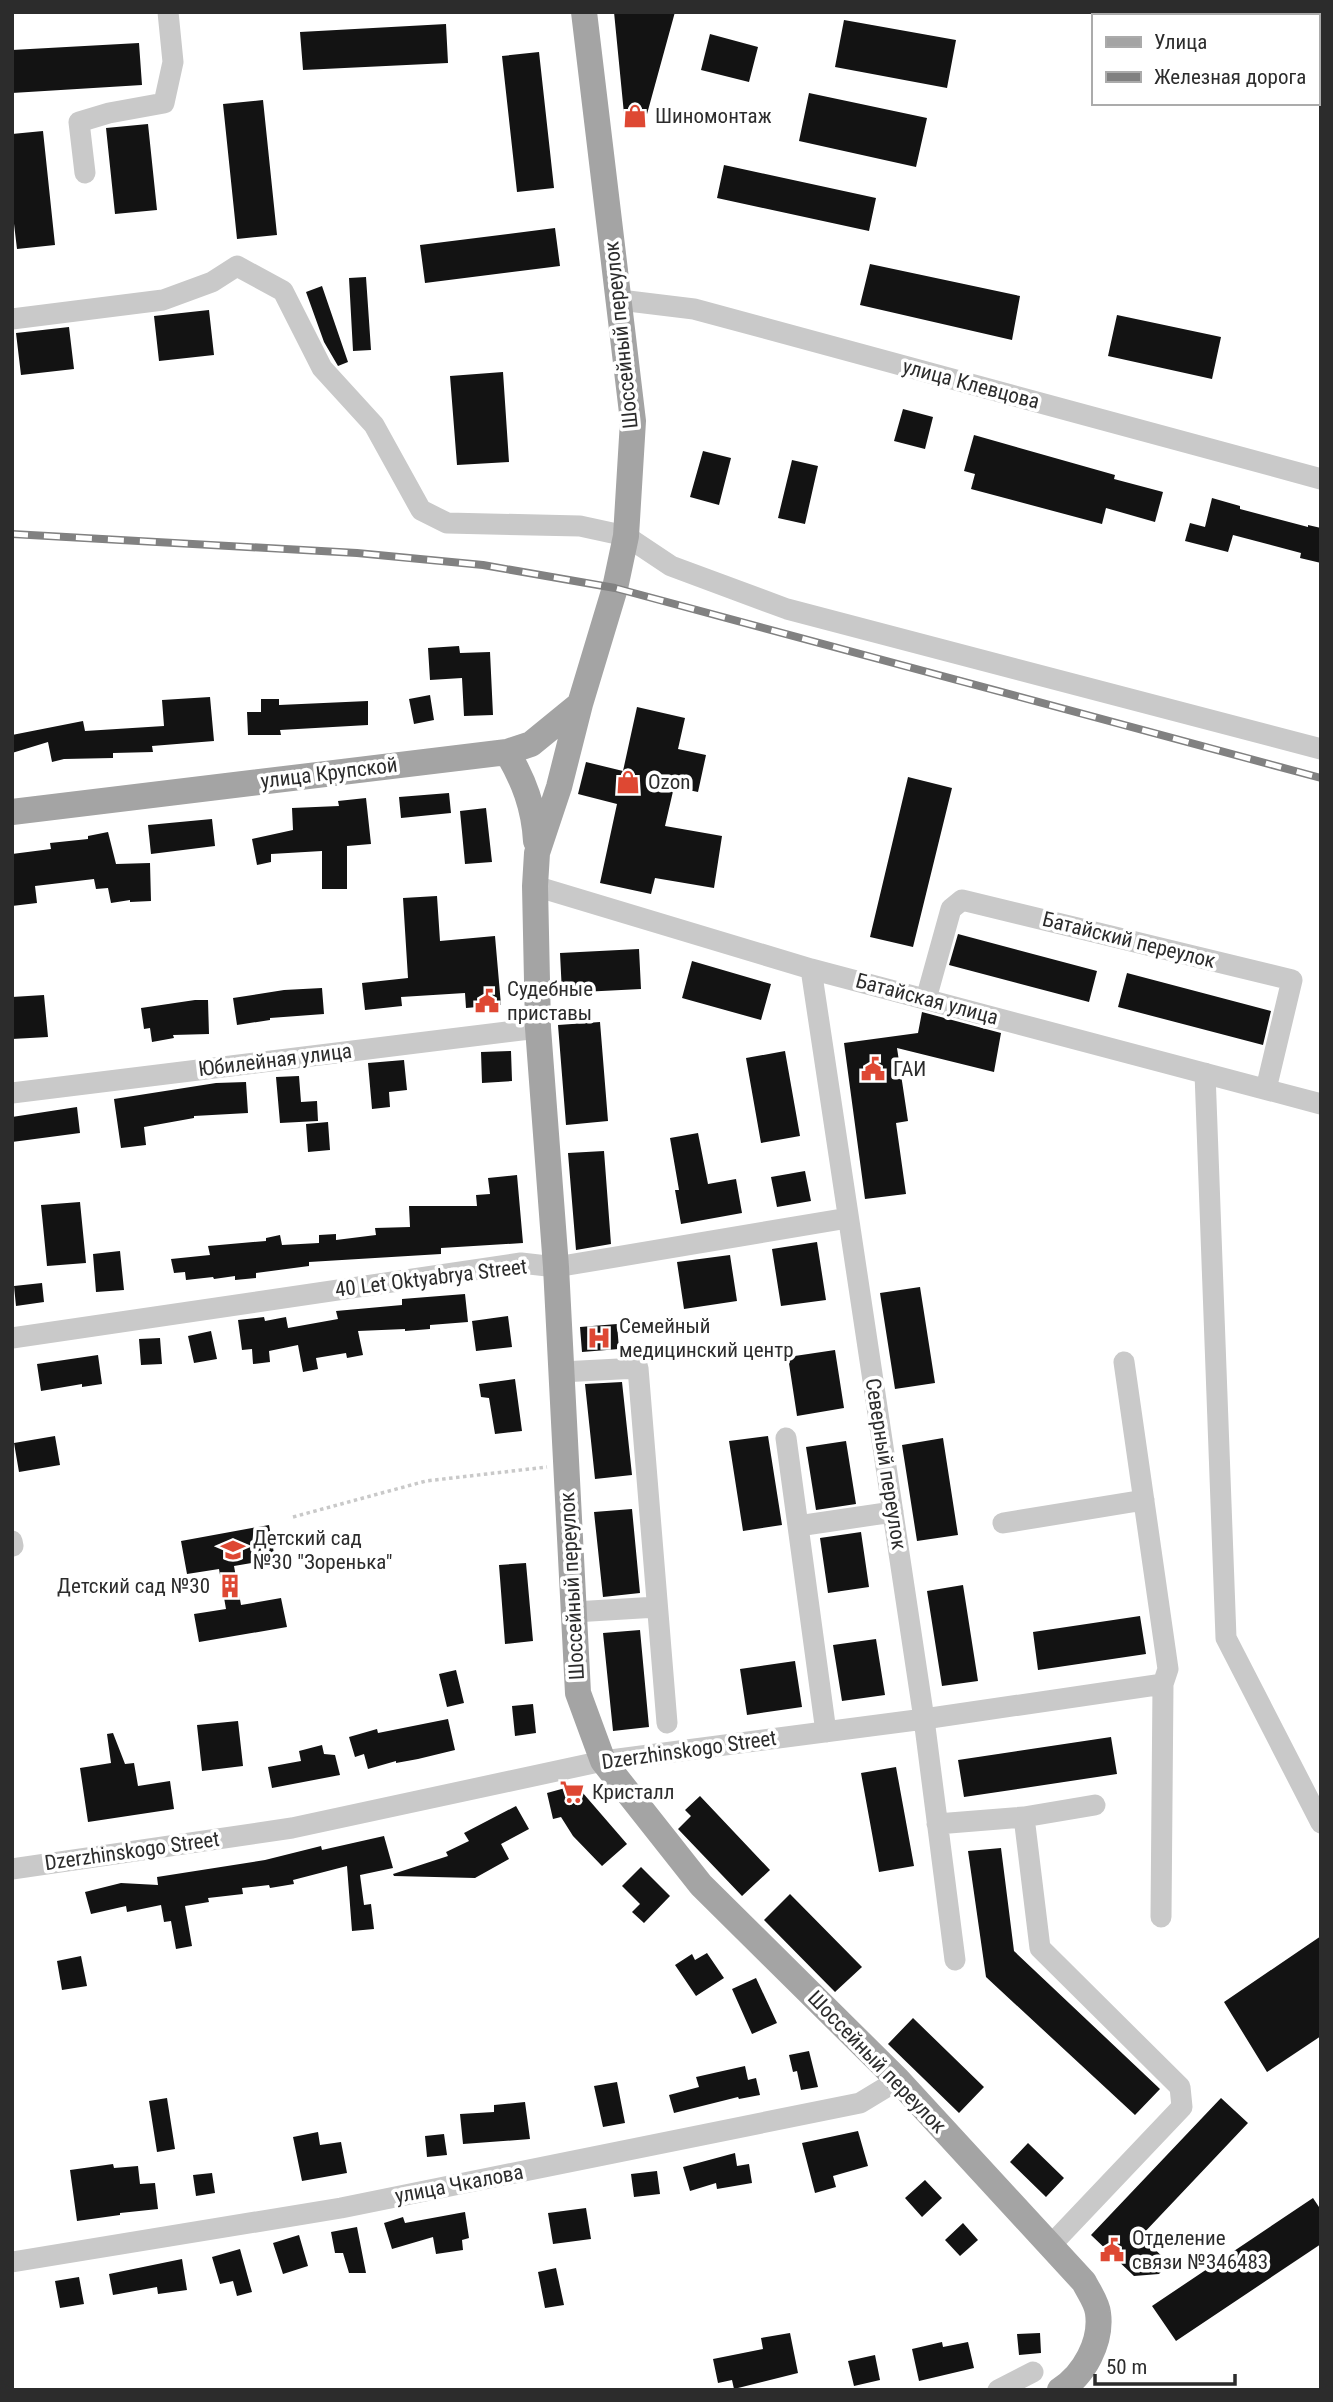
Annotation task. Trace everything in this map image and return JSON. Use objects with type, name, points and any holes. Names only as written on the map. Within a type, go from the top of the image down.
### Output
[{"type":"main road","name":"Шоссейный переулок","points":[[584,12],[633,421],[626,537],[615,588],[580,704],[559,788],[537,853],[535,886],[538,1028],[556,1267],[578,1693],[603,1760],[701,1885],[898,2080],[1084,2282],[1098,2311],[1098,2334],[1090,2357],[1068,2384],[1059,2390]]},
{"type":"main road","name":"улица Крупской","points":[[12,812],[507,752],[531,744],[580,704]]},
{"type":"main road","points":[[507,752],[523,779],[535,815],[537,853]]},
{"type":"street","points":[[85,173],[79,122],[109,113],[164,103],[173,62],[168,12]]},
{"type":"street","points":[[12,319],[163,300],[212,282],[237,266],[283,291],[321,368],[373,425],[421,510],[447,523],[580,526],[626,537],[671,566],[787,608],[1321,750]]},
{"type":"street","name":"улица Клевцова","points":[[620,300],[694,309],[1321,479]]},
{"type":"street","name":"Батайская улица","points":[[535,886],[811,969],[1321,1104]]},
{"type":"street","name":"Батайский переулок","points":[[926,999],[951,909],[962,900],[1292,980],[1266,1089]]},
{"type":"street","name":"Северный переулок","points":[[811,969],[924,1719],[955,1960]]},
{"type":"street","name":"Юбилейная улица","points":[[12,1093],[538,1028]]},
{"type":"street","points":[[1205,1073],[1226,1638],[1321,1824]]},
{"type":"street","name":"40 Let Oktyabrya Street","points":[[12,1338],[521,1263],[556,1267],[848,1218]]},
{"type":"street","points":[[1124,1362],[1168,1669],[1163,1684],[1161,1917]]},
{"type":"street","points":[[561,1372],[638,1368],[667,1723]]},
{"type":"street","points":[[786,1438],[825,1732]]},
{"type":"street","points":[[1003,1523],[1144,1500]]},
{"type":"street","points":[[798,1527],[893,1512]]},
{"type":"street","points":[[574,1612],[657,1607]]},
{"type":"street","name":"Dzerzhinskogo Street","points":[[12,1869],[292,1828],[603,1760],[924,1719],[1163,1684]]},
{"type":"street","points":[[937,1824],[1024,1817],[1095,1805]]},
{"type":"street","points":[[1024,1817],[1040,1948],[1180,2087],[1182,2107],[1050,2246]]},
{"type":"street","name":"улица Чкалова","points":[[12,2262],[341,2208],[860,2103],[898,2080]]},
{"type":"street","points":[[998,2390],[1033,2372]]},
{"type":"path","points":[[293,1517],[426,1481],[566,1465]]},
{"type":"building","points":[[614,12],[675,12],[644,125],[625,124]]},
{"type":"building","points":[[844,20],[956,40],[947,88],[835,67]]},
{"type":"building","points":[[446,24],[448,63],[303,70],[300,32]]},
{"type":"building","points":[[710,34],[758,47],[749,82],[701,70]]},
{"type":"building","points":[[139,43],[142,85],[12,93],[12,50]]},
{"type":"building","points":[[539,52],[554,188],[517,192],[502,56]]},
{"type":"building","points":[[809,93],[927,118],[916,167],[799,141]]},
{"type":"building","points":[[263,100],[277,235],[237,239],[223,104]]},
{"type":"building","points":[[148,124],[157,210],[115,214],[106,128]]},
{"type":"building","points":[[43,131],[55,245],[17,249],[12,207],[12,134]]},
{"type":"building","points":[[724,165],[876,198],[869,231],[717,198]]},
{"type":"building","points":[[555,228],[560,266],[425,283],[420,245]]},
{"type":"building","points":[[870,264],[1020,296],[1012,340],[860,305]]},
{"type":"building","points":[[366,277],[371,350],[353,351],[349,278]]},
{"type":"building","points":[[322,286],[348,362],[338,366],[324,342],[306,292]]},
{"type":"building","points":[[209,310],[214,355],[159,361],[154,316]]},
{"type":"building","points":[[1117,315],[1221,337],[1212,379],[1108,356]]},
{"type":"building","points":[[69,327],[74,369],[21,375],[16,333]]},
{"type":"building","points":[[503,372],[509,462],[457,465],[450,376]]},
{"type":"building","points":[[903,409],[933,417],[925,449],[894,441]]},
{"type":"building","points":[[974,435],[1115,475],[1114,479],[1163,492],[1155,522],[1106,508],[1102,524],[971,489],[975,474],[964,471]]},
{"type":"building","points":[[703,451],[731,458],[719,505],[690,497]]},
{"type":"building","points":[[792,460],[818,466],[805,524],[778,518]]},
{"type":"building","points":[[1212,498],[1240,506],[1240,509],[1321,528],[1321,563],[1300,558],[1301,553],[1233,535],[1228,552],[1185,541],[1190,523],[1205,527]]},
{"type":"building","points":[[459,646],[460,653],[490,652],[493,715],[464,716],[462,678],[430,680],[428,648]]},
{"type":"building","points":[[430,695],[434,720],[414,724],[409,699]]},
{"type":"building","points":[[210,697],[214,741],[152,746],[153,752],[113,753],[113,758],[64,759],[52,762],[48,742],[12,753],[12,735],[83,721],[85,731],[164,726],[162,700]]},
{"type":"building","points":[[261,699],[279,699],[279,705],[368,701],[368,725],[280,730],[281,735],[248,735],[247,712],[261,712]]},
{"type":"building","points":[[637,707],[685,718],[678,749],[706,755],[698,792],[674,787],[665,826],[722,836],[714,888],[655,878],[651,894],[600,883],[617,804],[578,794],[586,762],[623,771]]},
{"type":"building","points":[[908,777],[952,788],[913,947],[870,937]]},
{"type":"building","points":[[449,793],[451,813],[401,818],[399,797]]},
{"type":"building","points":[[366,798],[371,844],[347,846],[347,889],[322,889],[322,851],[271,854],[271,862],[257,865],[252,839],[293,830],[292,808],[339,806],[338,801]]},
{"type":"building","points":[[486,808],[492,862],[465,864],[460,811]]},
{"type":"building","points":[[212,819],[215,846],[151,854],[148,825]]},
{"type":"building","points":[[108,832],[116,864],[150,863],[151,901],[111,903],[108,888],[96,889],[94,879],[35,886],[37,903],[12,906],[12,854],[51,849],[50,843],[88,839],[88,836]]},
{"type":"building","points":[[437,896],[440,941],[495,936],[501,1005],[466,1008],[465,993],[401,997],[402,1006],[365,1010],[362,983],[408,978],[403,898]]},
{"type":"building","points":[[958,934],[1097,971],[1089,1002],[949,965]]},
{"type":"building","points":[[639,949],[641,989],[562,993],[560,953]]},
{"type":"building","points":[[692,961],[771,984],[761,1020],[682,998]]},
{"type":"building","points":[[1127,973],[1271,1011],[1263,1045],[1118,1007]]},
{"type":"building","points":[[322,988],[324,1014],[270,1018],[237,1025],[233,998],[284,990]]},
{"type":"building","points":[[44,995],[48,1037],[12,1039],[12,997]]},
{"type":"building","points":[[208,1000],[209,1034],[173,1035],[174,1038],[152,1042],[150,1028],[144,1029],[141,1008]]},
{"type":"building","points":[[922,1012],[1001,1033],[994,1072],[897,1048],[908,1121],[896,1123],[906,1194],[865,1199],[844,1043],[918,1033]]},
{"type":"building","points":[[600,1022],[608,1121],[566,1125],[558,1025]]},
{"type":"building","points":[[511,1051],[512,1081],[482,1083],[481,1052]]},
{"type":"building","points":[[785,1051],[800,1136],[761,1143],[746,1058]]},
{"type":"building","points":[[404,1060],[407,1090],[389,1092],[390,1107],[372,1109],[368,1063]]},
{"type":"building","points":[[299,1076],[301,1102],[317,1101],[318,1121],[280,1123],[276,1077]]},
{"type":"building","points":[[246,1082],[248,1113],[194,1116],[144,1127],[146,1145],[121,1148],[114,1099],[216,1083]]},
{"type":"building","points":[[77,1107],[80,1133],[12,1142],[12,1117]]},
{"type":"building","points":[[328,1122],[330,1150],[308,1152],[306,1124]]},
{"type":"building","points":[[698,1133],[708,1184],[736,1179],[742,1213],[681,1224],[675,1190],[679,1190],[670,1138]]},
{"type":"building","points":[[604,1151],[611,1244],[576,1250],[568,1153]]},
{"type":"building","points":[[805,1171],[811,1201],[777,1207],[771,1177]]},
{"type":"building","points":[[517,1175],[523,1243],[441,1248],[441,1254],[309,1262],[309,1266],[256,1273],[256,1278],[235,1280],[235,1276],[186,1280],[185,1272],[174,1273],[171,1259],[210,1255],[208,1246],[266,1241],[266,1238],[280,1235],[282,1245],[319,1243],[319,1235],[336,1234],[336,1240],[376,1235],[375,1228],[410,1227],[409,1206],[477,1206],[476,1195],[490,1194],[488,1178]]},
{"type":"building","points":[[80,1202],[86,1263],[47,1266],[41,1205]]},
{"type":"building","points":[[817,1242],[826,1300],[781,1306],[772,1249]]},
{"type":"building","points":[[120,1251],[124,1290],[96,1292],[93,1254]]},
{"type":"building","points":[[730,1255],[737,1301],[684,1309],[677,1262]]},
{"type":"building","points":[[42,1283],[44,1302],[16,1306],[14,1286]]},
{"type":"building","points":[[920,1287],[935,1383],[895,1389],[880,1293]]},
{"type":"building","points":[[465,1294],[468,1322],[430,1325],[430,1329],[358,1331],[363,1355],[347,1358],[346,1353],[316,1358],[318,1369],[303,1372],[298,1345],[269,1351],[270,1362],[253,1364],[252,1349],[242,1350],[238,1320],[264,1317],[265,1321],[286,1317],[288,1328],[338,1319],[336,1311],[402,1305],[402,1299]]},
{"type":"building","points":[[508,1316],[512,1347],[476,1351],[472,1321]]},
{"type":"building","name":"Семейный медицинский центр","points":[[617,1324],[619,1349],[582,1352],[580,1327]]},
{"type":"building","points":[[211,1331],[217,1359],[194,1363],[188,1336]]},
{"type":"building","points":[[160,1338],[162,1364],[141,1365],[139,1339]]},
{"type":"building","points":[[835,1350],[844,1408],[797,1416],[788,1357]]},
{"type":"building","points":[[98,1355],[102,1384],[82,1387],[82,1384],[41,1391],[37,1364]]},
{"type":"building","points":[[515,1379],[522,1431],[495,1434],[489,1398],[481,1397],[479,1384]]},
{"type":"building","points":[[622,1382],[632,1475],[595,1479],[585,1384]]},
{"type":"building","points":[[55,1436],[60,1465],[19,1472],[14,1443]]},
{"type":"building","points":[[768,1436],[782,1525],[743,1531],[729,1441]]},
{"type":"building","points":[[943,1438],[958,1535],[917,1541],[902,1445]]},
{"type":"building","points":[[846,1441],[856,1504],[816,1510],[806,1447]]},
{"type":"building","points":[[632,1509],[640,1593],[603,1597],[594,1512]]},
{"type":"building","name":"Детский сад №30","points":[[269,1525],[275,1559],[234,1566],[241,1605],[281,1598],[287,1627],[199,1642],[194,1614],[226,1609],[219,1569],[187,1574],[181,1541]]},
{"type":"building","points":[[861,1532],[869,1587],[828,1593],[820,1538]]},
{"type":"building","points":[[526,1563],[533,1641],[505,1644],[499,1565]]},
{"type":"building","points":[[963,1585],[978,1681],[942,1686],[927,1591]]},
{"type":"building","points":[[1140,1616],[1146,1654],[1038,1670],[1033,1632]]},
{"type":"building","points":[[640,1630],[649,1727],[613,1731],[603,1633]]},
{"type":"building","points":[[876,1639],[885,1695],[842,1701],[833,1645]]},
{"type":"building","points":[[795,1661],[802,1707],[747,1715],[740,1669]]},
{"type":"building","points":[[456,1670],[464,1703],[447,1707],[439,1674]]},
{"type":"building","points":[[533,1704],[536,1733],[515,1736],[512,1706]]},
{"type":"building","points":[[448,1719],[455,1750],[368,1769],[364,1754],[355,1757],[349,1737],[377,1729],[378,1733]]},
{"type":"building","points":[[238,1721],[243,1766],[202,1771],[197,1725]]},
{"type":"building","points":[[113,1733],[125,1764],[134,1763],[138,1786],[170,1781],[174,1809],[88,1822],[80,1768],[111,1763],[107,1734]]},
{"type":"building","points":[[1111,1737],[1117,1774],[964,1797],[958,1760]]},
{"type":"building","points":[[322,1745],[324,1754],[335,1755],[340,1775],[272,1788],[268,1767],[301,1761],[299,1751]]},
{"type":"building","points":[[896,1767],[914,1866],[879,1872],[861,1773]]},
{"type":"building","points":[[576,1785],[627,1844],[602,1866],[573,1836],[561,1817],[553,1819],[547,1793]]},
{"type":"building","points":[[700,1796],[770,1870],[742,1896],[678,1829],[691,1816],[685,1810]]},
{"type":"building","points":[[516,1806],[529,1829],[501,1844],[509,1859],[475,1878],[394,1876],[393,1874],[448,1856],[446,1852],[469,1841],[464,1833]]},
{"type":"building","points":[[384,1836],[393,1868],[360,1875],[364,1905],[371,1904],[374,1929],[352,1931],[347,1866],[293,1880],[294,1884],[270,1888],[269,1885],[242,1888],[243,1894],[208,1898],[209,1902],[185,1906],[192,1946],[176,1949],[171,1921],[164,1922],[161,1905],[127,1912],[126,1906],[91,1914],[85,1892],[121,1883],[158,1885],[157,1877],[265,1860],[321,1846],[322,1850]]},
{"type":"building","points":[[1001,1848],[1014,1951],[1160,2089],[1135,2115],[986,1977],[968,1851]]},
{"type":"building","points":[[641,1867],[670,1896],[644,1923],[632,1912],[640,1904],[622,1886]]},
{"type":"building","points":[[790,1894],[862,1967],[835,1992],[764,1920]]},
{"type":"building","points":[[1321,1936],[1321,2036],[1267,2072],[1224,2002]]},
{"type":"building","points":[[707,1953],[724,1978],[696,1996],[675,1965],[692,1954],[695,1960]]},
{"type":"building","points":[[81,1956],[87,1986],[62,1990],[57,1961]]},
{"type":"building","points":[[756,1978],[777,2023],[752,2034],[732,1989]]},
{"type":"building","points":[[913,2018],[984,2087],[959,2113],[888,2044]]},
{"type":"building","points":[[809,2051],[818,2087],[801,2090],[797,2071],[793,2072],[789,2055]]},
{"type":"building","points":[[745,2066],[748,2080],[756,2078],[760,2095],[738,2097],[674,2113],[669,2095],[699,2087],[696,2077]]},
{"type":"building","points":[[617,2082],[625,2123],[603,2127],[594,2086]]},
{"type":"building","points":[[167,2098],[175,2149],[157,2152],[149,2101]]},
{"type":"building","points":[[1221,2098],[1248,2123],[1141,2236],[1169,2263],[1159,2274],[1134,2276],[1091,2235]]},
{"type":"building","points":[[525,2102],[530,2139],[463,2144],[460,2114],[494,2112],[494,2105]]},
{"type":"building","points":[[858,2131],[868,2166],[833,2176],[836,2187],[815,2193],[802,2143]]},
{"type":"building","points":[[318,2132],[320,2145],[341,2142],[347,2173],[302,2181],[293,2137]]},
{"type":"building","points":[[444,2134],[447,2155],[427,2157],[425,2136]]},
{"type":"building","points":[[1028,2143],[1064,2178],[1046,2197],[1010,2162]]},
{"type":"building","points":[[735,2153],[737,2166],[749,2164],[752,2183],[717,2189],[716,2183],[690,2191],[683,2167]]},
{"type":"building","points":[[113,2164],[114,2168],[138,2166],[140,2184],[155,2183],[158,2209],[77,2221],[70,2170]]},
{"type":"building","points":[[657,2171],[660,2194],[634,2197],[631,2174]]},
{"type":"building","points":[[212,2173],[215,2193],[196,2196],[193,2175]]},
{"type":"building","points":[[925,2180],[942,2198],[922,2217],[905,2198]]},
{"type":"building","points":[[1313,2198],[1321,2210],[1321,2244],[1176,2341],[1152,2306]]},
{"type":"building","points":[[586,2208],[591,2239],[553,2244],[548,2213]]},
{"type":"building","points":[[465,2212],[469,2238],[462,2240],[463,2250],[436,2254],[433,2237],[392,2249],[384,2223],[403,2217],[405,2223]]},
{"type":"building","points":[[963,2223],[978,2240],[960,2256],[945,2240]]},
{"type":"building","points":[[357,2227],[366,2273],[349,2273],[343,2253],[335,2253],[331,2232]]},
{"type":"building","points":[[299,2235],[308,2266],[283,2274],[273,2243]]},
{"type":"building","points":[[240,2249],[252,2292],[237,2296],[233,2281],[220,2284],[212,2257]]},
{"type":"building","points":[[182,2259],[187,2290],[158,2294],[157,2287],[113,2295],[109,2274]]},
{"type":"building","points":[[556,2268],[564,2305],[545,2308],[538,2272]]},
{"type":"building","points":[[79,2277],[84,2304],[60,2308],[55,2281]]},
{"type":"building","points":[[790,2333],[798,2373],[734,2389],[732,2380],[718,2383],[713,2359],[763,2349],[761,2338]]},
{"type":"building","points":[[1040,2333],[1041,2353],[1019,2355],[1017,2334]]},
{"type":"building","points":[[942,2342],[943,2347],[968,2342],[974,2368],[919,2381],[912,2349]]},
{"type":"building","points":[[875,2355],[880,2380],[854,2386],[848,2361]]},
{"type":"railway","points":[[12,534],[357,553],[483,565],[615,588],[1321,778]]},
{"type":"place","name":"Шиномонтаж","points":[[635,116]]},
{"type":"place","name":"Ozon","points":[[628,782]]},
{"type":"place","name":"Судебные приставы","points":[[487,1001]]},
{"type":"place","name":"ГАИ","points":[[873,1069]]},
{"type":"place","name":"Семейный медицинский центр","points":[[599,1338]]},
{"type":"place","name":"Детский сад №30 \"Зоренька\"","points":[[233,1550]]},
{"type":"place","name":"Детский сад №30","points":[[230,1586]]},
{"type":"place","name":"Кристалл","points":[[572,1792]]},
{"type":"place","name":"Отделение связи №346483","points":[[1112,2250]]}]
